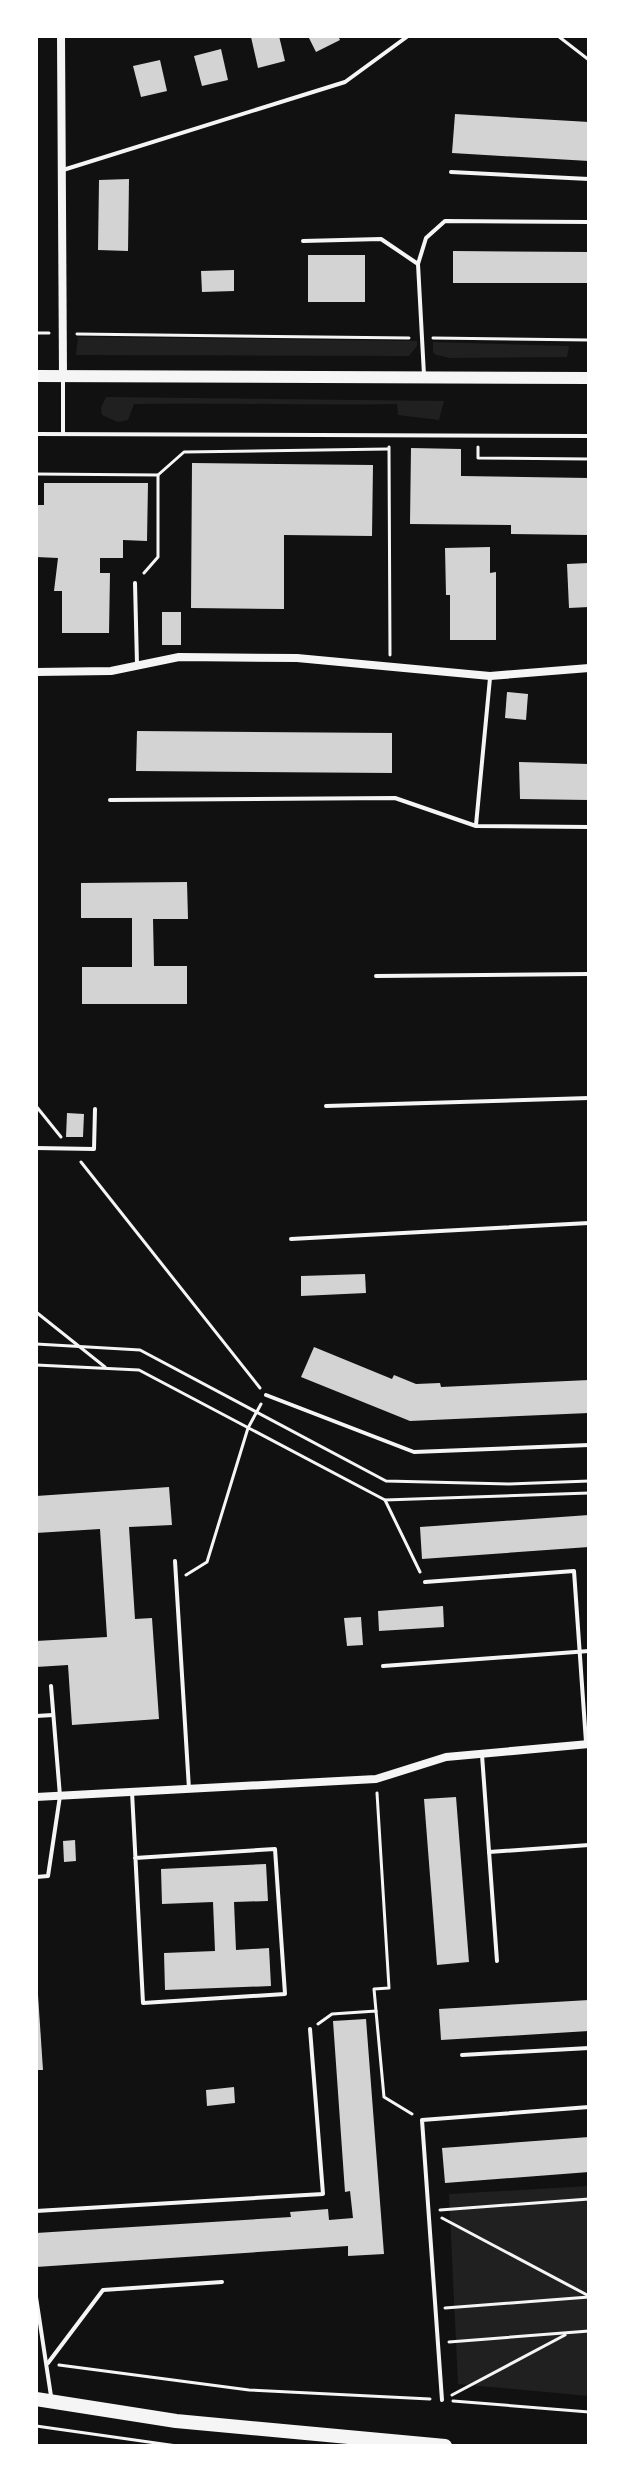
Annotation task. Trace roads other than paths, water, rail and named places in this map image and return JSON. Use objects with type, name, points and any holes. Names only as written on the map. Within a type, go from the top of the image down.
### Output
[{"type":"main road","points":[[36,376],[589,378]]},
{"type":"main road","points":[[36,2399],[176,2421],[445,2446]]},
{"type":"street","points":[[61,36],[63,376]]},
{"type":"street","points":[[36,672],[111,671],[179,657],[297,658],[490,676],[589,668]]},
{"type":"street","points":[[36,1797],[376,1779],[446,1757],[588,1744]]},
{"type":"lane","points":[[61,170],[345,82],[408,36]]},
{"type":"lane","points":[[451,172],[589,179]]},
{"type":"lane","points":[[424,378],[418,264],[426,238],[445,221],[589,222]]},
{"type":"lane","points":[[303,241],[381,239],[418,264]]},
{"type":"lane","points":[[63,376],[63,434]]},
{"type":"lane","points":[[36,434],[589,436]]},
{"type":"lane","points":[[135,583],[137,666]]},
{"type":"lane","points":[[476,826],[490,676]]},
{"type":"lane","points":[[110,800],[395,798],[476,826],[589,827]]},
{"type":"lane","points":[[376,976],[589,974]]},
{"type":"lane","points":[[326,1106],[589,1098]]},
{"type":"lane","points":[[36,1148],[94,1149],[95,1109]]},
{"type":"lane","points":[[291,1239],[589,1223]]},
{"type":"lane","points":[[266,1395],[414,1452],[589,1445]]},
{"type":"lane","points":[[175,1561],[189,1789]]},
{"type":"lane","points":[[425,1582],[574,1571],[588,1744]]},
{"type":"lane","points":[[383,1666],[589,1651]]},
{"type":"lane","points":[[36,1877],[48,1876],[60,1796],[51,1686]]},
{"type":"lane","points":[[36,1716],[53,1715]]},
{"type":"lane","points":[[482,1752],[497,1961]]},
{"type":"lane","points":[[132,1792],[135,1858],[143,2003],[285,1994],[275,1849],[135,1858]]},
{"type":"lane","points":[[489,1852],[589,1845]]},
{"type":"lane","points":[[36,2211],[323,2194],[310,2029]]},
{"type":"lane","points":[[462,2055],[589,2048]]},
{"type":"lane","points":[[442,2400],[422,2120],[589,2107]]},
{"type":"lane","points":[[48,2363],[103,2290],[222,2282]]},
{"type":"lane","points":[[36,2297],[48,2363],[51,2402]]}]
